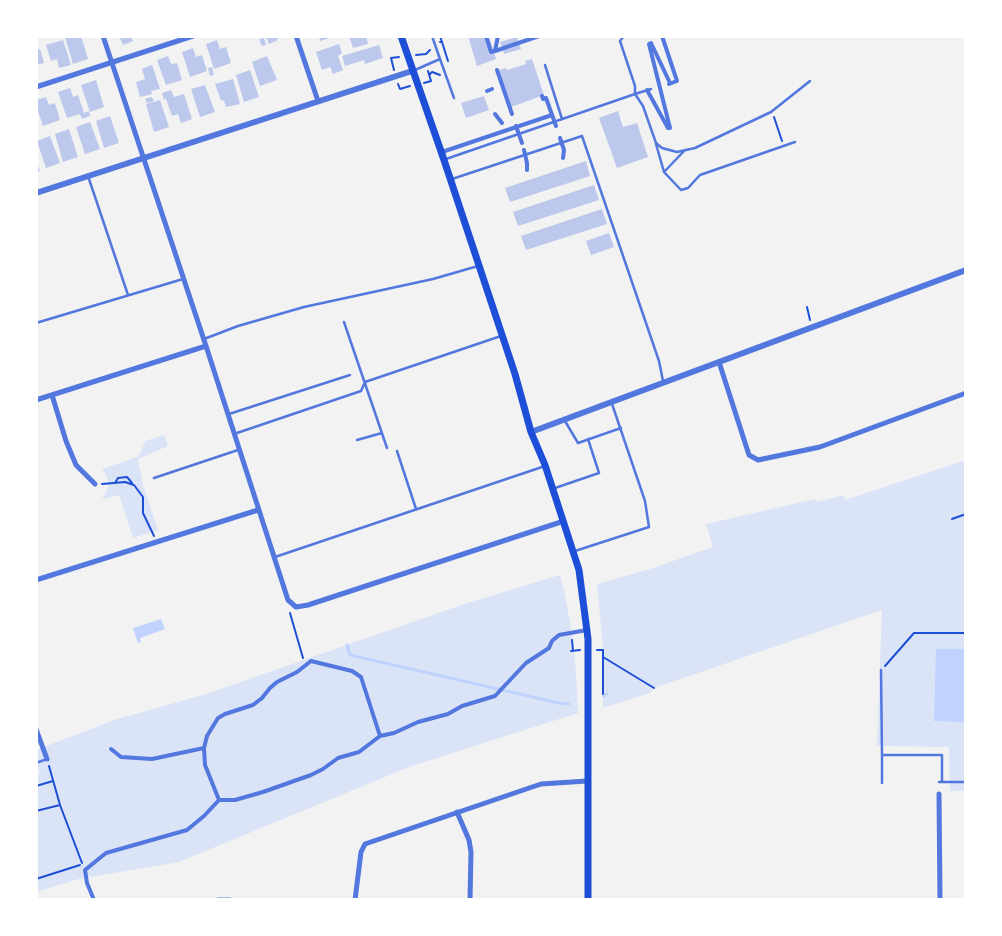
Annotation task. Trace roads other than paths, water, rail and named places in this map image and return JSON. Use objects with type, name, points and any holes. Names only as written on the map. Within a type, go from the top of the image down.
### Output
[{"type":"main road","points":[[401,36],[443,156],[502,335],[531,432],[545,465],[579,570],[587,630],[588,900]]},
{"type":"street","points":[[102,36],[204,339],[288,600],[296,607],[308,605],[564,521]]},
{"type":"street","points":[[36,87],[193,36]]},
{"type":"street","points":[[296,36],[318,101]]},
{"type":"street","points":[[486,36],[491,52],[539,36]]},
{"type":"street","points":[[495,50],[498,36]]},
{"type":"street","points":[[649,90],[668,128],[670,128],[649,44],[651,43],[669,84],[677,81],[662,36]]},
{"type":"street","points":[[497,70],[501,86],[512,110]]},
{"type":"street","points":[[36,193],[412,71]]},
{"type":"street","points":[[487,91],[492,89]]},
{"type":"street","points":[[542,96],[543,99],[546,98],[555,124]]},
{"type":"street","points":[[495,114],[502,123]]},
{"type":"street","points":[[443,156],[516,126],[552,115]]},
{"type":"street","points":[[516,126],[522,143]]},
{"type":"street","points":[[560,138],[564,150],[563,158]]},
{"type":"street","points":[[524,150],[527,170]]},
{"type":"street","points":[[531,432],[966,270]]},
{"type":"street","points":[[36,400],[206,346]]},
{"type":"street","points":[[719,362],[749,454],[758,460],[820,447],[966,393]]},
{"type":"street","points":[[52,395],[66,441],[76,465],[95,484]]},
{"type":"street","points":[[36,580],[258,510]]},
{"type":"street","points":[[94,900],[87,883],[85,870],[106,853],[187,830],[219,800],[235,800],[311,775],[338,758],[359,752],[380,736],[418,722],[448,714],[462,706],[495,696],[526,663],[549,648],[552,641],[559,635],[587,630]]},
{"type":"street","points":[[219,800],[205,765],[204,748],[207,736],[218,718],[253,705],[277,682],[297,672],[311,661],[352,671],[361,676],[380,736]]},
{"type":"street","points":[[36,729],[47,759]]},
{"type":"street","points":[[111,749],[121,757],[152,759],[204,748]]},
{"type":"street","points":[[355,900],[361,852],[365,844],[541,784],[587,780]]},
{"type":"street","points":[[939,794],[940,900]]},
{"type":"street","points":[[457,812],[469,840],[471,852],[470,900]]},
{"type":"street","points":[[218,900],[230,900]]},
{"type":"lane","points":[[432,36],[454,98]]},
{"type":"lane","points":[[624,36],[620,41],[635,86],[635,94],[643,106],[664,172],[680,190],[688,188],[700,175],[795,142]]},
{"type":"lane","points":[[412,71],[440,59]]},
{"type":"lane","points":[[544,65],[562,119]]},
{"type":"lane","points":[[656,142],[662,148],[677,152],[695,148],[771,112],[810,81]]},
{"type":"lane","points":[[443,156],[555,124],[562,119],[649,90]]},
{"type":"lane","points":[[451,180],[582,136],[659,361],[664,382]]},
{"type":"lane","points":[[664,172],[685,150]]},
{"type":"lane","points":[[88,176],[128,295]]},
{"type":"lane","points":[[204,339],[238,326],[304,307],[433,279],[479,266]]},
{"type":"lane","points":[[36,323],[183,279]]},
{"type":"lane","points":[[344,322],[387,448]]},
{"type":"lane","points":[[234,434],[361,391],[365,382],[502,335]]},
{"type":"lane","points":[[228,414],[350,375]]},
{"type":"lane","points":[[573,551],[649,527],[645,502],[611,402]]},
{"type":"lane","points":[[564,420],[578,443],[621,428]]},
{"type":"lane","points":[[357,440],[382,433]]},
{"type":"lane","points":[[553,488],[599,473],[588,439]]},
{"type":"lane","points":[[154,478],[239,450]]},
{"type":"lane","points":[[397,451],[416,509]]},
{"type":"lane","points":[[274,557],[545,465]]},
{"type":"lane","points":[[881,670],[882,783]]},
{"type":"lane","points":[[882,754],[942,755],[940,782],[966,782]]},
{"type":"lane","points":[[36,762],[47,759]]},
{"type":"water","points":[[161,619],[165,629],[140,638],[141,642],[138,643],[133,628]]},
{"type":"water","points":[[936,649],[966,649],[966,722],[934,721]]},
{"type":"waterway","points":[[347,645],[350,655],[569,704]]}]
